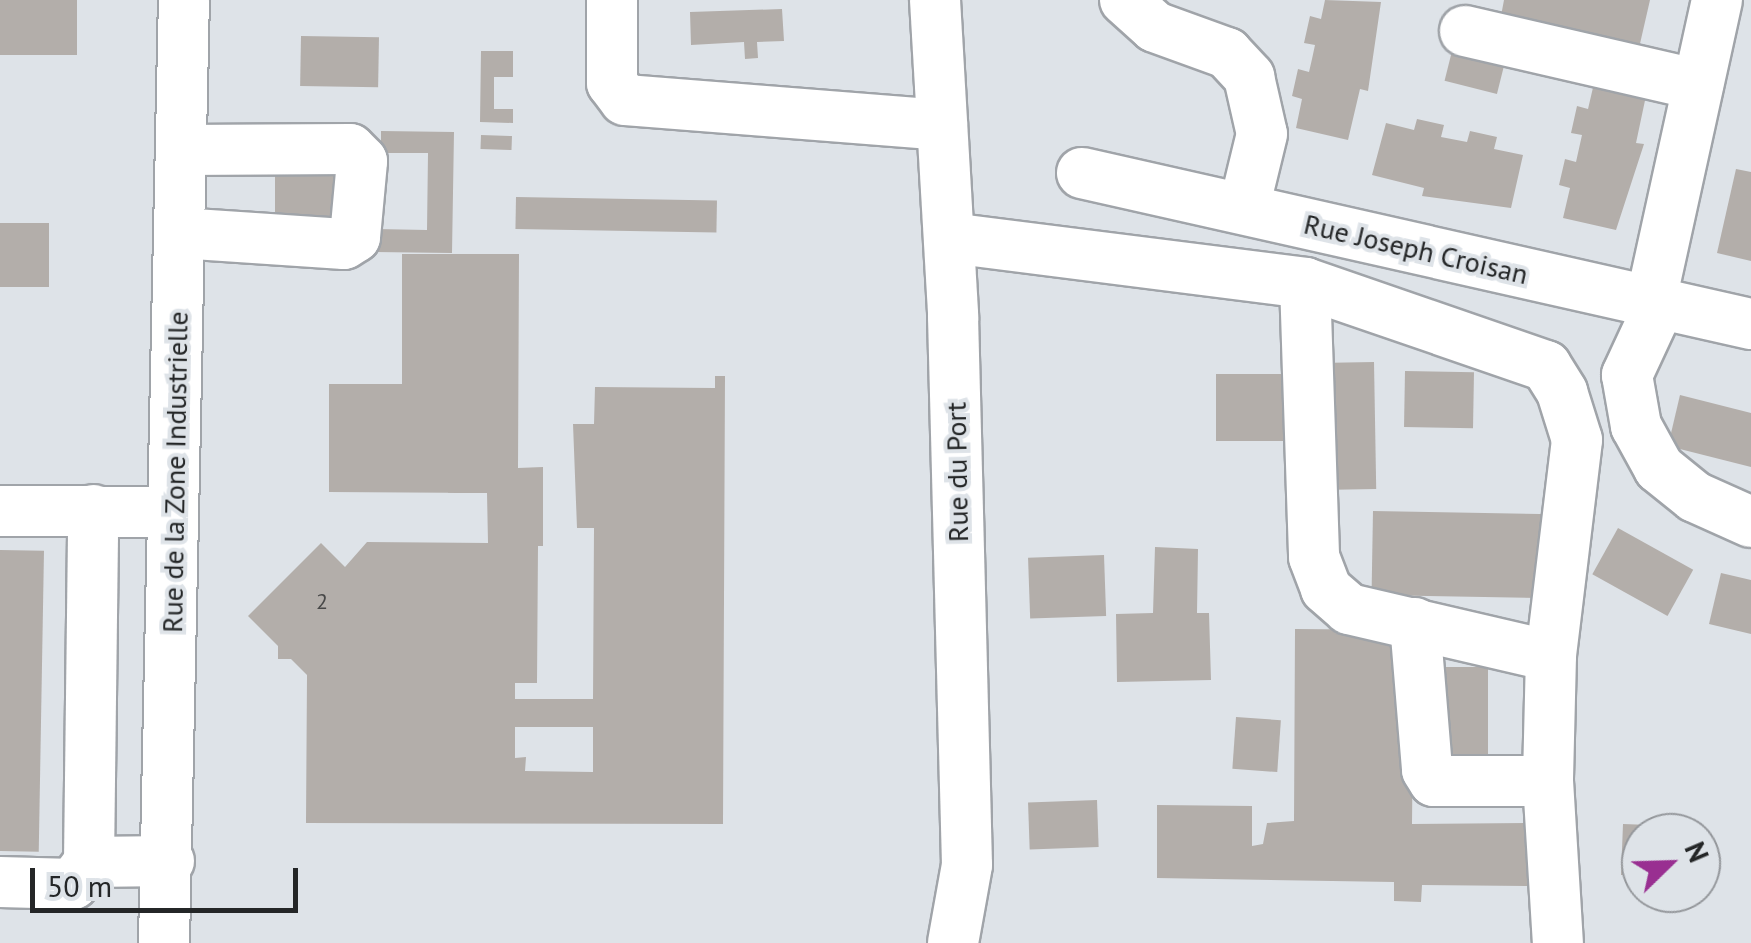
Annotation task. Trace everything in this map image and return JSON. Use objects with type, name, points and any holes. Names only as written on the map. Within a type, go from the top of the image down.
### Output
[{"type":"street","name":"Rue de la Zone Industrielle","points":[[164,943],[169,861],[172,512],[184,0]]},
{"type":"street","points":[[612,0],[612,83],[624,100],[942,124]]},
{"type":"street","name":"Rue du Port","points":[[935,0],[950,238],[967,865],[954,943]]},
{"type":"street","points":[[1125,0],[1155,27],[1227,54],[1249,77],[1262,134],[1244,208]]},
{"type":"street","points":[[1716,0],[1650,301],[1653,318],[1627,375],[1644,448],[1695,497],[1751,522]]},
{"type":"street","points":[[1465,32],[1698,85]]},
{"type":"street","points":[[179,233],[350,242],[356,237],[362,161],[350,149],[182,150]]},
{"type":"street","points":[[241,236],[243,151]]},
{"type":"street","name":"Rue Joseph Croisan","points":[[1082,172],[1751,324]]},
{"type":"street","points":[[950,238],[1304,283],[1535,358],[1554,378],[1576,440],[1551,656],[1548,781],[1558,943]]},
{"type":"street","points":[[1304,283],[1318,572],[1341,606],[1551,656]]},
{"type":"street","points":[[0,882],[73,884],[89,862],[93,510]]},
{"type":"street","points":[[0,511],[172,512]]},
{"type":"street","points":[[1415,623],[1431,778],[1444,784],[1548,781]]},
{"type":"street","points":[[89,862],[169,861]]},
{"type":"building","points":[[0,0],[77,0],[77,55],[0,55]]},
{"type":"building","points":[[1325,0],[1381,2],[1368,91],[1360,89],[1348,140],[1296,128],[1302,99],[1292,96],[1298,69],[1309,72],[1315,45],[1304,43],[1310,16],[1321,19]]},
{"type":"building","points":[[1504,0],[1650,0],[1639,48],[1501,16]]},
{"type":"building","points":[[782,9],[784,41],[757,42],[758,58],[745,59],[744,42],[691,45],[690,12]]},
{"type":"building","points":[[301,36],[379,37],[378,87],[300,86]]},
{"type":"building","points":[[1454,43],[1506,56],[1497,94],[1445,81]]},
{"type":"building","points":[[481,51],[513,51],[513,77],[494,77],[494,109],[513,109],[513,123],[480,122]]},
{"type":"building","points":[[1595,79],[1647,91],[1636,143],[1644,144],[1616,230],[1563,218],[1570,188],[1559,185],[1565,159],[1576,162],[1582,135],[1571,133],[1577,106],[1588,109]]},
{"type":"building","points":[[1417,119],[1444,125],[1441,137],[1467,142],[1470,131],[1497,137],[1494,149],[1523,155],[1511,208],[1422,196],[1424,188],[1372,175],[1386,123],[1414,130]]},
{"type":"building","points":[[381,131],[454,132],[452,253],[375,252],[376,229],[427,230],[428,153],[381,153]]},
{"type":"building","points":[[481,135],[512,136],[511,150],[481,149]]},
{"type":"building","points":[[275,156],[343,156],[343,224],[275,224]]},
{"type":"building","points":[[1736,169],[1751,172],[1751,261],[1717,253]]},
{"type":"building","points":[[516,197],[717,201],[716,233],[515,229]]},
{"type":"building","points":[[0,223],[49,223],[49,287],[0,287]]},
{"type":"building","points":[[402,254],[519,254],[518,468],[543,467],[543,546],[538,546],[537,683],[515,683],[515,699],[593,699],[594,528],[577,528],[573,424],[594,424],[595,387],[715,388],[715,376],[725,376],[723,824],[306,823],[307,675],[291,659],[278,659],[278,646],[248,616],[321,543],[345,567],[367,542],[488,543],[487,493],[329,492],[329,384],[402,384]],"holes":[[[515,727],[593,727],[593,772],[525,771],[526,757],[515,758]]]},
{"type":"building","points":[[1374,362],[1376,489],[1320,490],[1318,363]]},
{"type":"building","points":[[1405,371],[1474,372],[1473,428],[1404,427]]},
{"type":"building","points":[[1216,374],[1298,374],[1298,441],[1216,441]]},
{"type":"building","points":[[1680,395],[1751,413],[1751,467],[1668,446]]},
{"type":"building","points":[[1373,511],[1555,514],[1554,598],[1372,595]]},
{"type":"building","points":[[1618,528],[1693,570],[1668,616],[1592,574]]},
{"type":"building","points":[[1155,547],[1198,549],[1197,613],[1209,613],[1211,680],[1117,682],[1116,614],[1153,613]]},
{"type":"building","points":[[0,550],[44,551],[39,852],[0,851]]},
{"type":"building","points":[[1104,555],[1106,616],[1030,619],[1028,558]]},
{"type":"building","points":[[1721,573],[1751,580],[1751,634],[1709,624]]},
{"type":"building","points":[[1295,629],[1414,630],[1412,824],[1536,823],[1536,886],[1422,885],[1421,902],[1394,901],[1394,882],[1157,878],[1157,805],[1252,806],[1252,846],[1263,844],[1267,823],[1294,821]]},
{"type":"building","points":[[1429,667],[1488,667],[1488,765],[1429,765]]},
{"type":"building","points":[[1236,717],[1281,720],[1277,772],[1232,769]]},
{"type":"building","points":[[1097,800],[1099,847],[1030,849],[1028,802]]}]
